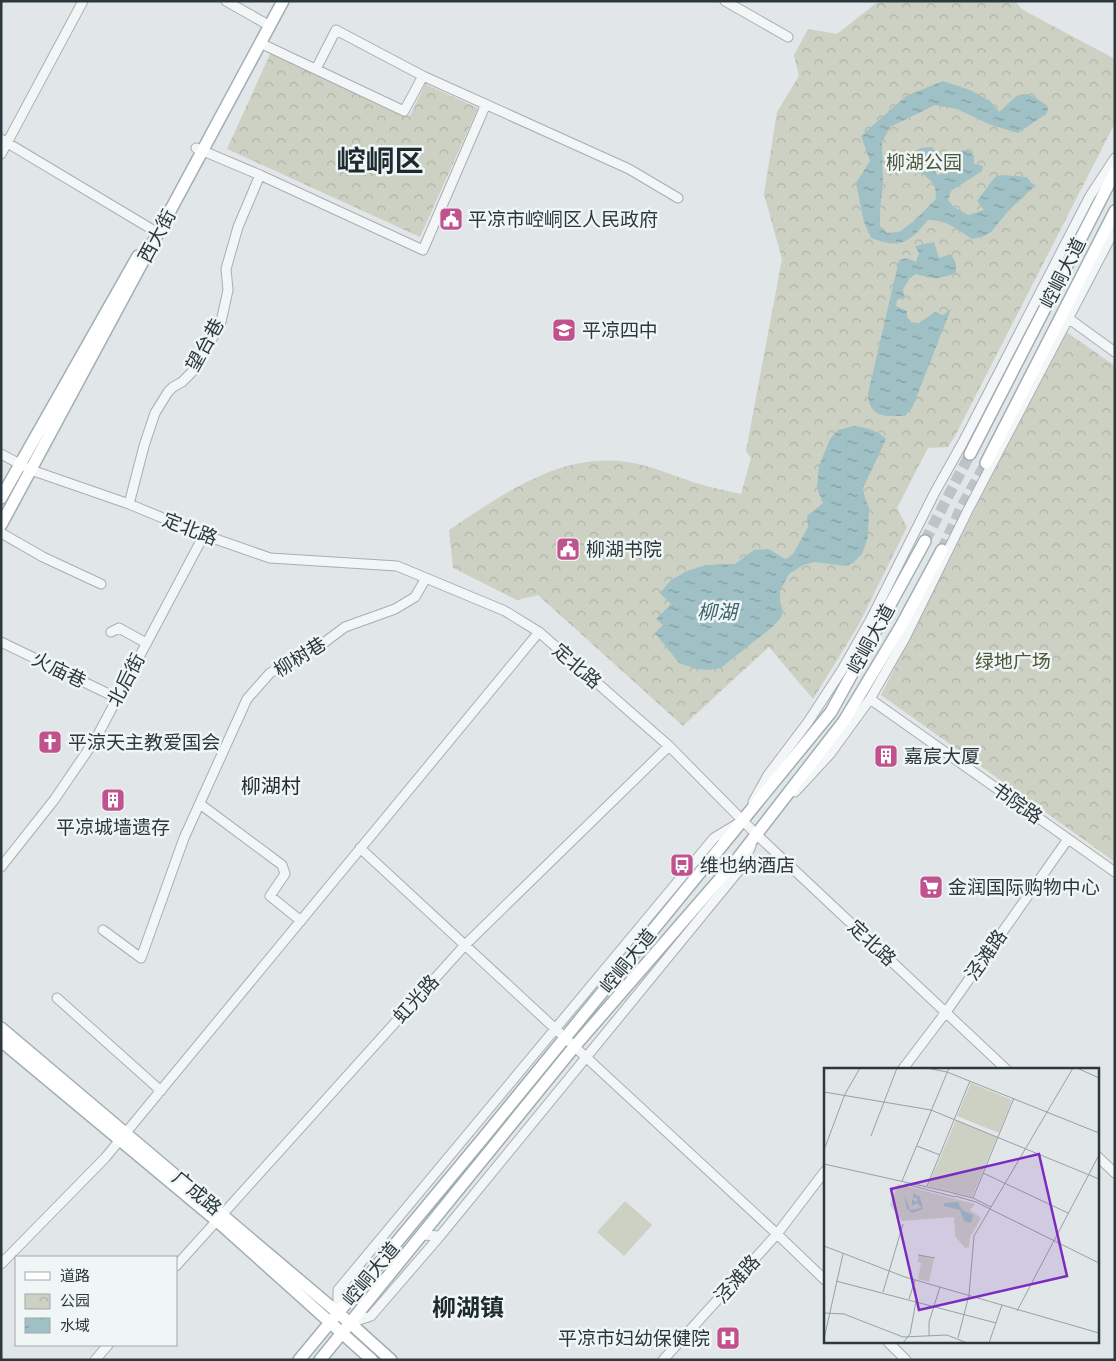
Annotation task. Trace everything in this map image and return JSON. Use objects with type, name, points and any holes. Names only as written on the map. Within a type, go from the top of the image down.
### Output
[{"type":"main road","name":"西大街","points":[[199,150],[260,43],[275,1]]},
{"type":"main road","name":"西大街","points":[[26,468],[267,24],[283,1]]},
{"type":"main road","name":"崆峒大道","points":[[970,454],[1115,172]]},
{"type":"main road","name":"崆峒大道","points":[[986,463],[1115,211]]},
{"type":"main road","points":[[1,498],[26,468]]},
{"type":"main road","points":[[1,524],[26,468]]},
{"type":"main road","name":"崆峒大道","points":[[299,1360],[831,712],[925,541]]},
{"type":"main road","name":"崆峒大道","points":[[320,1360],[574,1047],[738,858],[844,721],[901,626],[942,550]]},
{"type":"main road","name":"广成路","points":[[1,1028],[123,1137],[218,1217],[338,1313],[391,1360]]},
{"type":"main road","name":"广成路","points":[[1,1041],[123,1137]]},
{"type":"main road","name":"广成路","points":[[218,1217],[372,1360]]},
{"type":"street","points":[[1,154],[4,141],[83,1]]},
{"type":"street","points":[[226,1],[267,24]]},
{"type":"street","points":[[725,1],[788,38]]},
{"type":"street","points":[[316,69],[336,30],[423,76],[629,169],[678,198]]},
{"type":"street","points":[[260,43],[404,111],[423,76]]},
{"type":"street","points":[[199,150],[260,175],[423,250],[486,104]]},
{"type":"street","points":[[4,141],[155,232]]},
{"type":"street","points":[[338,1313],[338,1290],[714,838],[742,821],[768,775],[808,722],[842,670],[866,628],[1090,196],[1115,158]]},
{"type":"street","name":"望台巷","points":[[129,504],[144,446],[155,413],[168,392],[182,382],[197,367],[221,322],[228,290],[226,269],[238,227],[260,175]]},
{"type":"street","points":[[350,1323],[371,1316],[440,1236],[741,868],[756,834],[830,754],[870,699],[905,638],[968,510],[1115,229]]},
{"type":"street","points":[[1068,318],[1115,352]]},
{"type":"street","name":"定北路","points":[[1,454],[26,468],[129,504],[204,535],[270,558],[397,566],[505,611],[539,632],[669,746],[742,821],[1005,1068]]},
{"type":"street","points":[[1,533],[43,557],[101,584]]},
{"type":"street","name":"北后街","points":[[1,867],[54,800],[94,740],[204,535]]},
{"type":"street","name":"柳树巷","points":[[103,930],[140,958],[184,838],[247,700],[270,674],[325,642],[345,627],[394,610],[415,596],[426,578]]},
{"type":"street","points":[[111,632],[119,628],[146,643]]},
{"type":"street","points":[[1,1264],[105,1158],[123,1137],[539,632]]},
{"type":"street","name":"火庙巷","points":[[1,642],[117,698]]},
{"type":"street","name":"书院路","points":[[870,699],[1115,872]]},
{"type":"street","name":"虹光路","points":[[178,1264],[218,1217],[465,945],[669,746]]},
{"type":"street","points":[[200,804],[282,865],[285,874],[270,896],[301,921]]},
{"type":"street","name":"泾滩路","points":[[904,1068],[946,1012],[1068,839]]},
{"type":"street","points":[[360,848],[824,1279]]},
{"type":"street","points":[[57,998],[161,1090]]},
{"type":"street","points":[[1098,1157],[1115,1173]]},
{"type":"street","name":"泾滩路","points":[[663,1360],[777,1234],[824,1173]]},
{"type":"street","points":[[422,1235],[440,1236]]},
{"type":"street","points":[[890,1344],[906,1360]]},
{"type":"street","points":[[94,1360],[107,1346]]},
{"type":"green space","name":"柳湖公园","points":[[879,1],[1015,1],[1023,10],[1115,59],[1115,123],[955,436],[948,447],[928,448],[897,508],[907,527],[858,626],[813,699],[769,647],[683,726],[538,595],[517,600],[453,568],[449,530],[511,490],[555,470],[578,463],[602,461],[636,463],[699,484],[741,494],[751,458],[746,451],[782,259],[764,194],[777,112],[799,76],[794,55],[808,29],[837,34]]},
{"type":"green space","points":[[271,52],[410,116],[425,84],[478,108],[420,237],[227,149]]},
{"type":"green space","name":"绿地广场","points":[[1065,331],[1115,366],[1115,862],[881,695]]},
{"type":"green space","points":[[625,1201],[652,1225],[624,1256],[597,1232]]},
{"type":"water","points":[[943,81],[970,90],[990,101],[999,112],[1016,97],[1025,94],[1036,98],[1048,109],[1046,114],[1018,133],[991,125],[957,109],[935,105],[890,127],[882,142],[883,186],[880,226],[887,233],[899,232],[914,221],[936,199],[935,185],[919,170],[915,157],[920,148],[932,147],[938,155],[932,166],[937,175],[944,174],[949,165],[948,156],[954,152],[968,150],[974,156],[974,164],[983,166],[982,171],[951,191],[948,200],[954,207],[968,215],[984,210],[977,201],[995,177],[1002,175],[1027,177],[1034,187],[1009,210],[991,232],[982,237],[972,239],[946,223],[928,220],[915,234],[903,242],[889,243],[871,238],[864,222],[856,183],[870,161],[861,136],[906,96]]},
{"type":"water","points":[[934,242],[939,258],[951,254],[956,264],[956,273],[936,278],[916,274],[910,278],[903,289],[904,297],[897,300],[896,306],[907,311],[907,317],[910,322],[919,323],[935,312],[943,315],[951,309],[912,408],[905,416],[885,416],[875,412],[869,402],[868,394],[899,260],[907,258],[916,262],[919,253],[915,246]]},
{"type":"water","name":"柳湖","points":[[854,426],[872,430],[886,439],[863,488],[869,508],[868,537],[862,554],[854,562],[846,566],[814,562],[803,565],[789,574],[780,591],[783,612],[780,619],[722,667],[710,670],[697,669],[679,663],[655,633],[663,625],[656,619],[671,604],[660,593],[671,580],[687,571],[706,565],[735,564],[754,550],[769,549],[785,559],[792,556],[808,527],[807,516],[823,503],[817,488],[819,466],[830,439],[838,430]]},
{"type":"tunnel","points":[[925,541],[970,454]]},
{"type":"tunnel","points":[[942,550],[962,506],[986,463]]},
{"type":"place","name":"平凉市崆峒区人民政府","points":[[451,219]]},
{"type":"place","name":"平凉四中","points":[[564,330]]},
{"type":"place","name":"柳湖书院","points":[[568,549]]},
{"type":"place","name":"平涼天主教爱国会","points":[[50,742]]},
{"type":"place","name":"嘉宸大厦","points":[[886,756]]},
{"type":"place","name":"平凉城墙遗存","points":[[113,800]]},
{"type":"place","name":"维也纳酒店","points":[[682,865]]},
{"type":"place","name":"金润国际购物中心","points":[[931,887]]},
{"type":"place","name":"平凉市妇幼保健院","points":[[728,1338]]},
{"type":"district","name":"崆峒区","points":[[380,161]]},
{"type":"district","name":"柳湖村","points":[[271,786]]},
{"type":"district","name":"柳湖镇","points":[[468,1307]]}]
